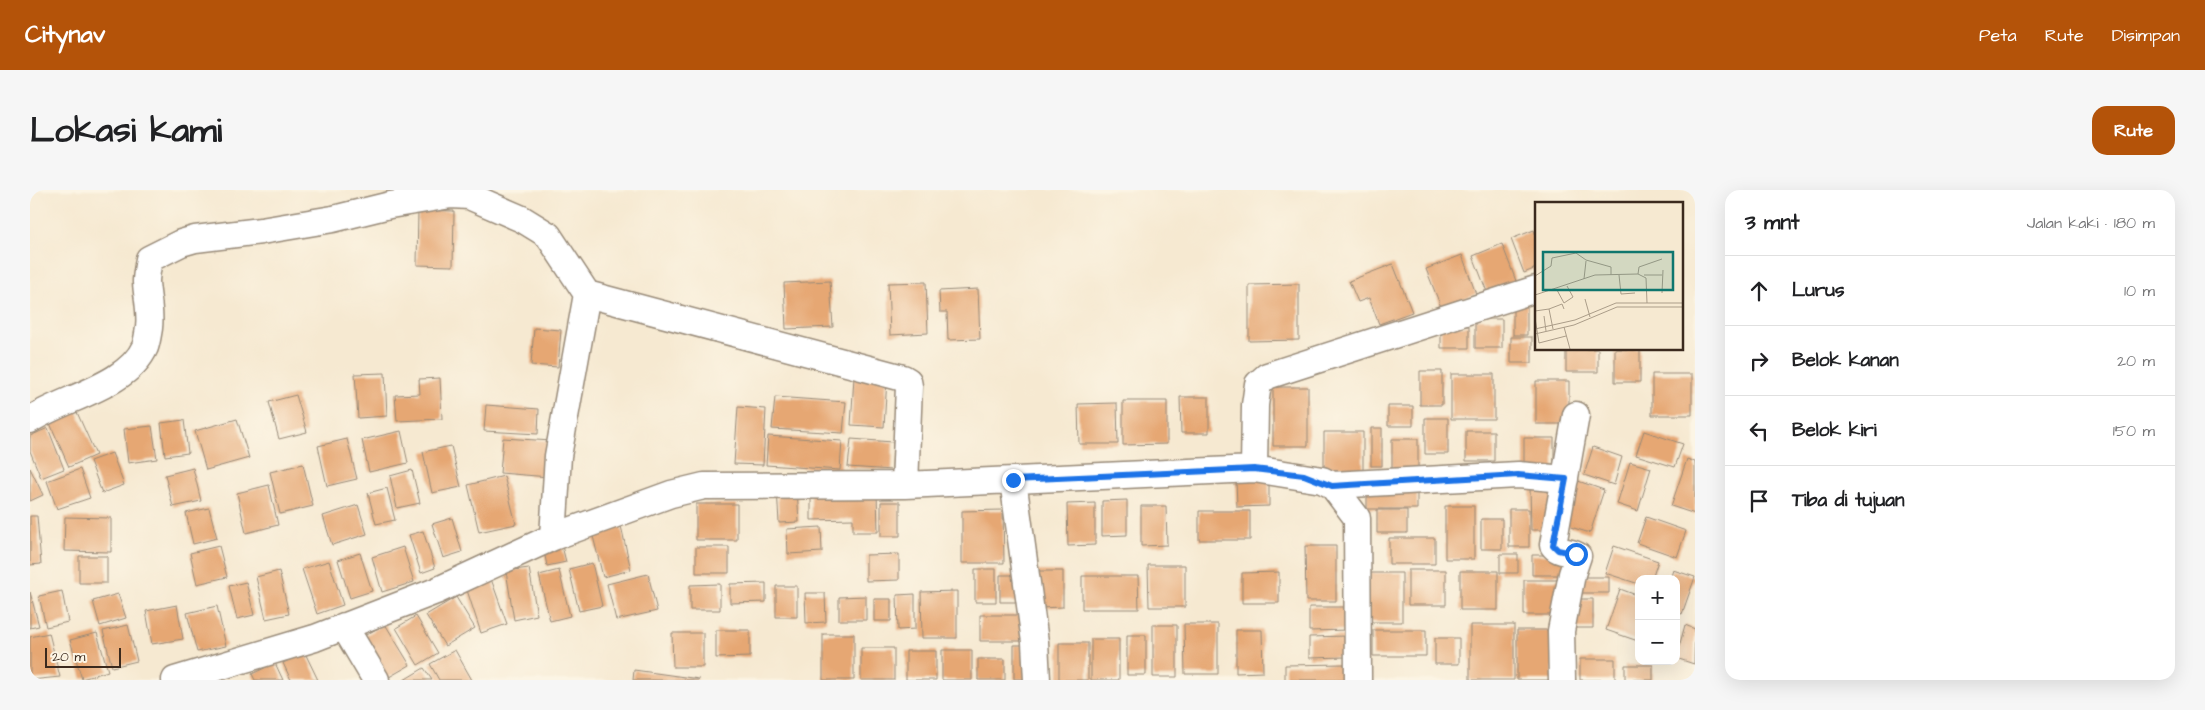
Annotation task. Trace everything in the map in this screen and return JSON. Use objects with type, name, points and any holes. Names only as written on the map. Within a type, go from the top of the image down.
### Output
[{"type":"street","points":[[30,420],[43,411],[108,382],[132,365],[145,347],[149,328],[150,313],[146,281],[150,259],[181,243],[195,239],[324,220],[422,199],[451,195],[469,196],[522,219],[548,235],[587,294],[903,378],[908,381],[905,486]]},
{"type":"street","points":[[1254,469],[1254,405],[1258,384],[1267,376],[1535,289]]},
{"type":"street","points":[[553,537],[558,456],[587,294]]},
{"type":"street","points":[[1562,680],[1561,631],[1572,574],[1578,558],[1576,554],[1558,550],[1553,545],[1576,416]]},
{"type":"street","points":[[175,680],[206,676],[344,626],[436,592],[553,537],[671,494],[704,486],[905,486],[1254,469],[1304,475],[1332,486],[1518,475],[1566,479]]},
{"type":"street","points":[[1013,480],[1035,642],[1037,680]]},
{"type":"street","points":[[1332,486],[1357,518],[1358,680]]},
{"type":"street","points":[[344,626],[376,680]]},
{"type":"building","points":[[418,210],[454,211],[453,266],[417,265]]},
{"type":"building","points":[[1534,230],[1535,268],[1524,273],[1511,239]]},
{"type":"building","points":[[1502,244],[1516,281],[1487,292],[1473,256]]},
{"type":"building","points":[[1462,255],[1476,294],[1441,307],[1426,269]]},
{"type":"building","points":[[1393,264],[1412,312],[1379,324],[1369,298],[1358,302],[1349,281]]},
{"type":"building","points":[[830,281],[833,327],[786,329],[784,283]]},
{"type":"building","points":[[926,282],[928,333],[890,335],[888,283]]},
{"type":"building","points":[[1299,284],[1299,340],[1249,341],[1249,285]]},
{"type":"building","points":[[978,289],[980,339],[948,340],[947,312],[940,312],[939,291]]},
{"type":"building","points":[[1513,301],[1527,301],[1527,335],[1513,335]]},
{"type":"building","points":[[1475,319],[1502,319],[1502,348],[1475,348]]},
{"type":"building","points":[[1441,326],[1469,326],[1469,348],[1441,348]]},
{"type":"building","points":[[534,328],[561,330],[558,367],[531,365]]},
{"type":"building","points":[[1511,337],[1532,337],[1532,363],[1511,363]]},
{"type":"building","points":[[1566,350],[1598,350],[1598,372],[1566,372]]},
{"type":"building","points":[[1615,350],[1640,350],[1640,382],[1615,382]]},
{"type":"building","points":[[1420,371],[1442,371],[1442,405],[1420,405]]},
{"type":"building","points":[[385,373],[387,416],[358,418],[355,374]]},
{"type":"building","points":[[1451,374],[1494,374],[1494,419],[1451,419]]},
{"type":"building","points":[[1652,374],[1692,374],[1692,415],[1652,415]]},
{"type":"building","points":[[854,377],[887,379],[884,427],[851,425]]},
{"type":"building","points":[[440,378],[442,419],[397,421],[395,395],[420,394],[419,379]]},
{"type":"building","points":[[1536,381],[1569,381],[1569,424],[1536,424]]},
{"type":"building","points":[[1273,387],[1308,387],[1308,446],[1273,446]]},
{"type":"building","points":[[296,395],[307,432],[279,439],[269,402]]},
{"type":"building","points":[[775,397],[846,402],[843,433],[772,429]]},
{"type":"building","points":[[1180,397],[1209,397],[1209,433],[1181,433]]},
{"type":"building","points":[[1123,401],[1167,401],[1167,444],[1123,445]]},
{"type":"building","points":[[1117,403],[1118,444],[1079,444],[1078,404]]},
{"type":"building","points":[[486,405],[539,409],[538,434],[484,431]]},
{"type":"building","points":[[1388,406],[1413,406],[1413,426],[1388,426]]},
{"type":"building","points":[[738,407],[766,409],[763,465],[734,464]]},
{"type":"building","points":[[76,410],[96,455],[69,467],[49,421]]},
{"type":"building","points":[[1425,418],[1448,418],[1448,454],[1425,454]]},
{"type":"building","points":[[237,419],[249,458],[206,470],[195,431]]},
{"type":"building","points":[[184,420],[188,453],[165,456],[161,423]]},
{"type":"building","points":[[152,426],[157,459],[128,463],[124,429]]},
{"type":"building","points":[[48,428],[64,469],[41,478],[30,451],[30,436]]},
{"type":"building","points":[[1371,428],[1382,428],[1382,466],[1371,466]]},
{"type":"building","points":[[401,431],[408,463],[369,472],[362,440]]},
{"type":"building","points":[[1466,431],[1494,431],[1494,461],[1466,461]]},
{"type":"building","points":[[1644,431],[1683,444],[1675,467],[1636,455]]},
{"type":"building","points":[[1324,432],[1363,432],[1363,474],[1324,474]]},
{"type":"building","points":[[768,436],[842,441],[840,470],[766,465]]},
{"type":"building","points":[[503,438],[552,441],[549,477],[500,473]]},
{"type":"building","points":[[1524,438],[1554,438],[1554,471],[1524,471]]},
{"type":"building","points":[[347,439],[357,479],[327,486],[318,446]]},
{"type":"building","points":[[851,439],[893,442],[892,470],[848,467]]},
{"type":"building","points":[[1392,439],[1418,439],[1418,469],[1392,469]]},
{"type":"building","points":[[451,446],[461,487],[432,493],[423,452]]},
{"type":"building","points":[[1593,447],[1622,457],[1614,485],[1584,475]]},
{"type":"building","points":[[112,453],[124,485],[102,493],[90,461]]},
{"type":"building","points":[[1687,459],[1695,462],[1695,514],[1671,506]]},
{"type":"building","points":[[1630,462],[1651,468],[1638,511],[1617,504]]},
{"type":"building","points":[[303,464],[313,506],[280,514],[270,472]]},
{"type":"building","points":[[30,468],[43,495],[30,501]]},
{"type":"building","points":[[193,468],[201,501],[173,507],[165,475]]},
{"type":"building","points":[[80,469],[90,498],[57,509],[47,481]]},
{"type":"building","points":[[412,470],[420,503],[397,508],[390,476]]},
{"type":"building","points":[[504,476],[516,524],[479,532],[468,485]]},
{"type":"building","points":[[1269,478],[1269,506],[1237,507],[1236,479]]},
{"type":"building","points":[[1578,481],[1604,490],[1590,533],[1564,525]]},
{"type":"building","points":[[1367,484],[1417,484],[1417,509],[1367,509]]},
{"type":"building","points":[[269,485],[278,525],[246,533],[237,493]]},
{"type":"building","points":[[387,488],[395,520],[376,524],[368,493]]},
{"type":"building","points":[[777,488],[797,488],[799,522],[779,523]]},
{"type":"building","points":[[1530,488],[1555,488],[1556,530],[1531,530]]},
{"type":"building","points":[[811,492],[877,492],[878,532],[853,532],[853,519],[811,520]]},
{"type":"building","points":[[1127,500],[1127,535],[1102,536],[1102,501]]},
{"type":"building","points":[[881,502],[900,502],[900,536],[881,536]]},
{"type":"building","points":[[1095,503],[1095,545],[1068,546],[1067,504]]},
{"type":"building","points":[[696,504],[737,504],[737,540],[696,540]]},
{"type":"building","points":[[358,505],[367,534],[332,545],[323,516]]},
{"type":"building","points":[[1141,506],[1166,506],[1167,545],[1141,546]]},
{"type":"building","points":[[1445,506],[1474,506],[1474,559],[1445,559]]},
{"type":"building","points":[[209,508],[217,538],[193,544],[186,513]]},
{"type":"building","points":[[1509,509],[1529,509],[1529,547],[1509,547]]},
{"type":"building","points":[[1003,510],[1004,563],[962,563],[962,511]]},
{"type":"building","points":[[1377,510],[1407,510],[1407,533],[1377,533]]},
{"type":"building","points":[[1199,511],[1250,511],[1250,540],[1199,540]]},
{"type":"building","points":[[30,516],[37,516],[41,564],[30,565]]},
{"type":"building","points":[[65,517],[111,518],[111,552],[64,551]]},
{"type":"building","points":[[1646,517],[1686,531],[1677,557],[1637,543]]},
{"type":"building","points":[[452,518],[462,552],[443,558],[432,524]]},
{"type":"building","points":[[1481,519],[1502,519],[1502,549],[1481,549]]},
{"type":"building","points":[[621,526],[631,570],[603,577],[592,532]]},
{"type":"building","points":[[821,527],[822,552],[788,554],[787,529]]},
{"type":"building","points":[[423,531],[435,568],[421,573],[409,535]]},
{"type":"building","points":[[1389,538],[1435,538],[1435,564],[1389,564]]},
{"type":"building","points":[[561,542],[566,562],[547,566],[543,546]]},
{"type":"building","points":[[219,546],[227,577],[197,584],[190,553]]},
{"type":"building","points":[[1305,546],[1336,546],[1336,601],[1306,601]]},
{"type":"building","points":[[1614,546],[1658,561],[1653,575],[1635,575],[1635,583],[1605,573]]},
{"type":"building","points":[[403,547],[414,582],[382,592],[372,557]]},
{"type":"building","points":[[696,547],[729,547],[729,573],[696,573]]},
{"type":"building","points":[[360,553],[372,591],[350,598],[338,560]]},
{"type":"building","points":[[899,554],[899,580],[866,581],[866,555]]},
{"type":"building","points":[[1500,554],[1518,554],[1518,573],[1500,573]]},
{"type":"building","points":[[1532,555],[1568,555],[1568,575],[1532,575]]},
{"type":"building","points":[[79,556],[107,556],[107,583],[79,583]]},
{"type":"building","points":[[329,561],[343,605],[317,614],[302,569]]},
{"type":"building","points":[[592,563],[602,606],[579,611],[569,569]]},
{"type":"building","points":[[1148,565],[1185,565],[1185,607],[1149,607]]},
{"type":"building","points":[[529,568],[537,615],[514,620],[506,571]]},
{"type":"building","points":[[975,569],[996,569],[996,602],[975,602]]},
{"type":"building","points":[[559,570],[570,616],[550,621],[539,575]]},
{"type":"building","points":[[1408,570],[1446,570],[1446,605],[1408,605]]},
{"type":"building","points":[[1673,570],[1695,577],[1682,614],[1680,613],[1680,575],[1671,575]]},
{"type":"building","points":[[279,571],[289,614],[266,619],[256,577]]},
{"type":"building","points":[[1038,571],[1063,571],[1063,607],[1038,608]]},
{"type":"building","points":[[1460,571],[1498,571],[1498,610],[1460,610]]},
{"type":"building","points":[[1279,572],[1279,603],[1242,603],[1242,573]]},
{"type":"building","points":[[1366,573],[1402,573],[1402,622],[1366,622]]},
{"type":"building","points":[[648,574],[657,611],[616,620],[607,584]]},
{"type":"building","points":[[1000,575],[1023,575],[1023,602],[1000,602]]},
{"type":"building","points":[[490,576],[507,624],[481,633],[465,584]]},
{"type":"building","points":[[1082,576],[1138,576],[1139,609],[1082,609]]},
{"type":"building","points":[[1574,577],[1609,577],[1609,593],[1574,593]]},
{"type":"building","points":[[1524,580],[1560,580],[1560,615],[1524,615]]},
{"type":"building","points":[[246,582],[254,615],[237,619],[229,586]]},
{"type":"building","points":[[766,583],[766,602],[730,603],[730,584]]},
{"type":"building","points":[[720,584],[720,610],[690,610],[690,585]]},
{"type":"building","points":[[776,586],[797,586],[797,617],[776,617]]},
{"type":"building","points":[[1620,589],[1635,595],[1635,640],[1606,630]]},
{"type":"building","points":[[62,591],[68,622],[46,627],[39,596]]},
{"type":"building","points":[[957,591],[957,638],[922,638],[921,592]]},
{"type":"building","points":[[30,592],[39,626],[30,628]]},
{"type":"building","points":[[805,593],[825,593],[826,622],[806,623]]},
{"type":"building","points":[[118,594],[126,618],[100,626],[93,601]]},
{"type":"building","points":[[915,594],[915,629],[898,630],[897,595]]},
{"type":"building","points":[[866,596],[866,620],[839,620],[839,597]]},
{"type":"building","points":[[456,597],[475,628],[445,646],[426,615]]},
{"type":"building","points":[[874,599],[891,599],[891,621],[874,621]]},
{"type":"building","points":[[1571,599],[1593,599],[1593,628],[1571,628]]},
{"type":"building","points":[[177,605],[183,639],[152,644],[146,611]]},
{"type":"building","points":[[217,606],[226,646],[197,652],[187,613]]},
{"type":"building","points":[[1309,607],[1348,607],[1348,630],[1309,631]]},
{"type":"building","points":[[980,615],[1027,615],[1028,641],[980,641]]},
{"type":"building","points":[[416,616],[438,653],[418,665],[396,628]]},
{"type":"building","points":[[385,624],[410,665],[384,680],[359,639]]},
{"type":"building","points":[[1184,624],[1218,624],[1218,674],[1185,674]]},
{"type":"building","points":[[128,625],[137,661],[112,667],[103,631]]},
{"type":"building","points":[[1153,625],[1177,625],[1177,677],[1153,677]]},
{"type":"building","points":[[1470,625],[1514,625],[1514,680],[1470,680]]},
{"type":"building","points":[[1685,625],[1695,629],[1694,664],[1680,659],[1680,643]]},
{"type":"building","points":[[716,630],[750,630],[750,657],[716,658]]},
{"type":"building","points":[[1236,630],[1262,630],[1263,672],[1236,673]]},
{"type":"building","points":[[1373,630],[1426,630],[1426,656],[1373,656]]},
{"type":"building","points":[[1517,630],[1553,630],[1553,680],[1517,680]]},
{"type":"building","points":[[49,633],[60,677],[30,680],[30,637]]},
{"type":"building","points":[[97,633],[108,671],[82,679],[70,640]]},
{"type":"building","points":[[672,633],[703,633],[703,667],[673,667]]},
{"type":"building","points":[[823,634],[854,634],[854,680],[823,680]]},
{"type":"building","points":[[1127,635],[1146,635],[1146,675],[1127,675]]},
{"type":"building","points":[[1346,636],[1346,657],[1309,658],[1309,637]]},
{"type":"building","points":[[1435,638],[1459,638],[1459,664],[1435,664]]},
{"type":"building","points":[[1091,639],[1119,639],[1119,680],[1091,680]]},
{"type":"building","points":[[1059,643],[1088,643],[1088,680],[1059,680]]},
{"type":"building","points":[[1014,645],[1034,645],[1034,679],[1014,679]]},
{"type":"building","points":[[861,648],[894,648],[894,680],[861,680]]},
{"type":"building","points":[[455,650],[472,680],[439,680],[430,664]]},
{"type":"building","points":[[942,650],[972,650],[972,680],[942,680]]},
{"type":"building","points":[[906,651],[936,651],[936,680],[906,680]]},
{"type":"building","points":[[305,653],[318,680],[291,680],[283,663]]},
{"type":"building","points":[[978,659],[1005,659],[1005,680],[978,680]]},
{"type":"building","points":[[1580,659],[1615,659],[1615,680],[1580,680]]},
{"type":"building","points":[[275,663],[283,680],[255,680],[252,674]]},
{"type":"building","points":[[1346,664],[1346,680],[1285,680],[1285,665]]},
{"type":"building","points":[[1625,665],[1653,665],[1653,680],[1625,680]]},
{"type":"building","points":[[424,668],[432,680],[404,680]]},
{"type":"building","points":[[634,670],[699,679],[699,680],[633,680]]},
{"type":"route","points":[[1013,480],[1254,469],[1304,475],[1322,480],[1332,486],[1429,482],[1518,475],[1566,479],[1553,545],[1558,550],[1576,554]]}]
